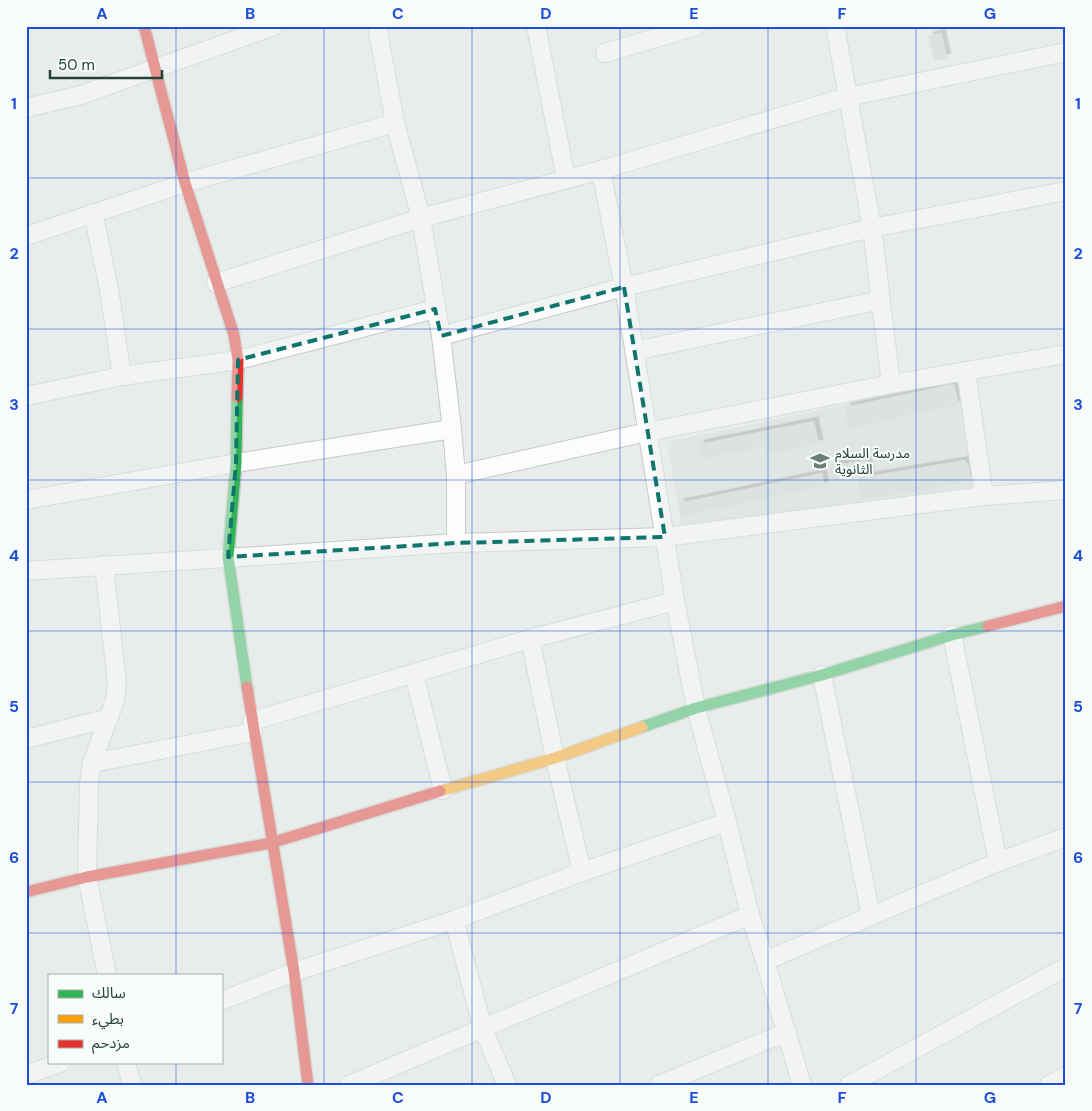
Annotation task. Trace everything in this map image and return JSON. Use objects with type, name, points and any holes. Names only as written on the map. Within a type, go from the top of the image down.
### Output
[{"type":"street","points":[[144,26],[185,183],[234,335],[238,360],[236,463],[228,557],[252,727],[294,972],[308,1085]]},
{"type":"street","points":[[376,26],[395,123],[421,218],[440,336],[456,475],[456,543]]},
{"type":"street","points":[[536,26],[566,179]]},
{"type":"street","points":[[605,53],[666,30],[696,26]]},
{"type":"street","points":[[835,26],[872,228],[891,384]]},
{"type":"street","points":[[26,108],[81,95],[272,27]]},
{"type":"street","points":[[216,283],[421,218],[601,170],[847,97],[1066,52]]},
{"type":"street","points":[[26,236],[185,183],[395,123]]},
{"type":"street","points":[[601,170],[624,286],[675,601],[696,708],[750,916],[802,1085]]},
{"type":"street","points":[[440,336],[624,286],[872,228],[1066,191]]},
{"type":"street","points":[[93,213],[122,376]]},
{"type":"street","points":[[634,351],[881,300]]},
{"type":"street","points":[[26,396],[122,376],[238,360],[435,309]]},
{"type":"street","points":[[456,475],[647,432],[891,384],[1066,354]]},
{"type":"street","points":[[966,371],[984,496]]},
{"type":"street","points":[[26,500],[452,428]]},
{"type":"street","points":[[26,571],[456,543],[665,537],[984,496],[1066,490]]},
{"type":"street","points":[[104,565],[117,683],[115,700],[92,762],[89,784],[87,877],[107,974]]},
{"type":"street","points":[[92,762],[252,727],[414,674],[530,639],[675,601]]},
{"type":"street","points":[[26,892],[87,877],[271,843],[555,758],[696,708],[822,675],[952,635],[1066,606]]},
{"type":"street","points":[[952,635],[998,862]]},
{"type":"street","points":[[530,639],[555,758],[582,872]]},
{"type":"street","points":[[414,674],[443,790]]},
{"type":"street","points":[[822,675],[871,916]]},
{"type":"street","points":[[26,739],[108,718]]},
{"type":"street","points":[[222,1001],[294,972],[454,920],[582,872],[727,822]]},
{"type":"street","points":[[765,960],[998,862],[1066,837]]},
{"type":"street","points":[[349,1085],[750,916]]},
{"type":"street","points":[[454,920],[483,1029],[507,1085]]},
{"type":"street","points":[[849,1085],[1066,967]]},
{"type":"street","points":[[659,1085],[787,1032]]},
{"type":"street","points":[[26,1075],[56,1064]]},
{"type":"street","points":[[127,1064],[132,1085]]},
{"type":"street","points":[[1049,1085],[1066,1076]]},
{"type":"highlighted area","points":[[624,287],[665,537],[456,543],[228,557],[236,463],[238,360],[435,309],[441,336]]},
{"type":"shaded area","name":"مدرسة السلام الثانوية","points":[[958,381],[973,487],[681,526],[667,442]]},
{"type":"building","points":[[941,33],[947,58],[934,61],[928,36]]},
{"type":"building","points":[[954,384],[959,405],[848,429],[845,407]]},
{"type":"building","points":[[814,421],[819,444],[766,455],[764,446],[703,459],[699,444]]},
{"type":"building","points":[[867,460],[870,476],[966,460],[971,481],[861,500],[857,476],[831,481],[829,466]]},
{"type":"building","points":[[822,473],[825,486],[681,516],[679,503]]},
{"type":"traffic: fast","points":[[237,397],[236,463],[228,557],[247,687]]},
{"type":"traffic: fast","points":[[642,727],[696,708],[822,675],[952,635],[988,626]]},
{"type":"traffic: slow","points":[[440,791],[555,758],[642,727]]},
{"type":"traffic: jam","points":[[144,26],[185,183],[234,335],[238,360],[237,397]]},
{"type":"traffic: jam","points":[[988,626],[1066,606]]},
{"type":"traffic: jam","points":[[247,687],[294,972],[308,1085]]},
{"type":"traffic: jam","points":[[26,892],[87,877],[271,843],[440,791]]},
{"type":"place","name":"مدرسة السلام الثانوية","points":[[820,461]]}]
